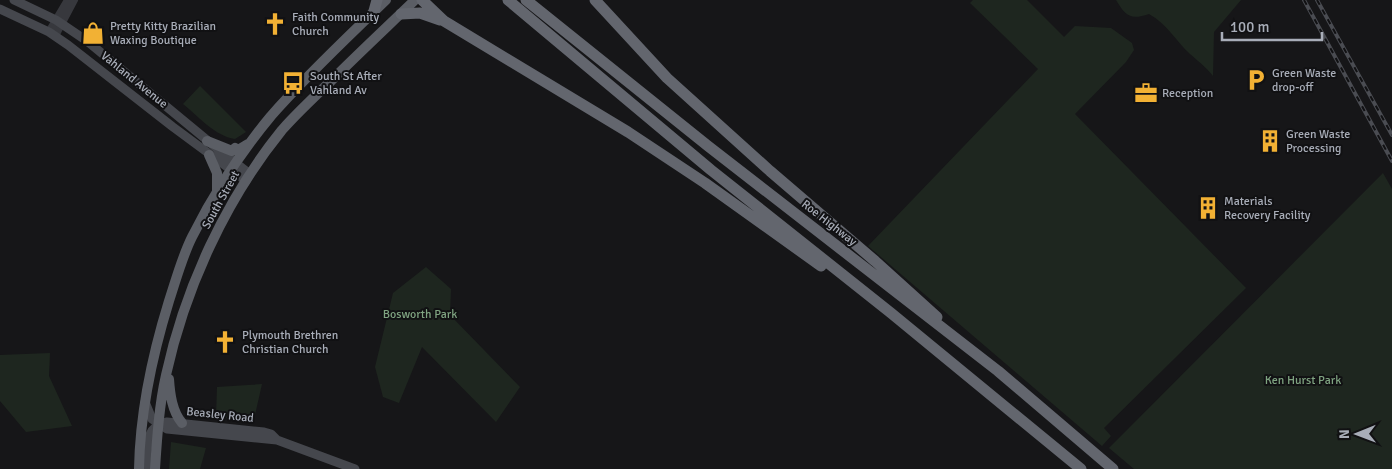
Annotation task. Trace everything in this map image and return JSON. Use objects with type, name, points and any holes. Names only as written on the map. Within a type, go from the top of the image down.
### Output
[{"type":"highway","name":"South Street","points":[[139,469],[145,401],[161,327],[192,238],[234,167],[289,96],[376,6],[386,0]]},
{"type":"highway","name":"South Street","points":[[155,469],[158,424],[168,366],[178,327],[208,250],[248,177],[296,114],[415,0]]},
{"type":"highway","points":[[422,0],[444,21],[628,132],[705,183],[800,252],[891,313]]},
{"type":"highway","points":[[508,0],[711,170],[891,313],[1081,469]]},
{"type":"highway","name":"Roe Highway","points":[[526,0],[762,188],[998,371],[1113,469]]},
{"type":"highway","points":[[595,0],[667,78],[998,371]]},
{"type":"highway","points":[[401,14],[420,13],[444,21]]},
{"type":"highway","points":[[207,140],[232,150],[235,148],[238,150],[251,143]]},
{"type":"highway","points":[[209,155],[217,173],[216,195]]},
{"type":"highway","points":[[168,366],[172,400],[176,414],[182,423]]},
{"type":"main road","name":"Vahland Avenue","points":[[14,0],[59,22],[109,59],[207,140],[234,167],[248,177]]},
{"type":"main road","name":"Vahland Avenue","points":[[0,9],[52,34],[84,56],[209,155],[234,167]]},
{"type":"main road","points":[[145,401],[152,419],[158,424],[149,434],[147,469]]},
{"type":"main road","name":"Beasley Road","points":[[158,424],[167,422],[182,423],[264,432],[271,434],[277,440]]},
{"type":"main road","name":"Beasley Road","points":[[158,424],[167,428],[277,440],[355,469]]},
{"type":"street","points":[[59,22],[68,0]]},
{"type":"street","points":[[52,34],[74,0]]},
{"type":"green space","points":[[973,0],[1027,0],[1064,37],[1075,26],[1111,28],[1132,43],[1134,50],[1126,62],[1075,114],[1246,288],[1104,428],[1111,436],[1102,446],[868,246],[1038,69],[970,3]]},
{"type":"green space","points":[[1116,0],[1241,0],[1214,32],[1213,76],[1155,18],[1149,14],[1138,17],[1130,16]]},
{"type":"green space","points":[[200,86],[246,132],[235,139],[221,134],[183,104]]},
{"type":"green space","name":"Ken Hurst Park","points":[[1383,173],[1392,189],[1392,469],[1134,469],[1109,448]]},
{"type":"green space","name":"Bosworth Park","points":[[426,267],[451,289],[450,315],[520,387],[496,422],[422,347],[399,403],[383,397],[375,367],[393,293]]},
{"type":"green space","points":[[50,353],[49,376],[72,426],[26,432],[0,401],[0,355]]},
{"type":"green space","points":[[262,384],[255,415],[248,421],[216,417],[217,387]]},
{"type":"green space","points":[[171,442],[206,448],[200,469],[169,469]]},
{"type":"railway","points":[[1304,0],[1392,161]]},
{"type":"railway","points":[[1317,0],[1392,135]]},
{"type":"place","name":"Faith Community Church","points":[[275,24]]},
{"type":"place","name":"Pretty Kitty Brazilian Waxing Boutique","points":[[93,33]]},
{"type":"place","name":"Green Waste drop-off","points":[[1256,80]]},
{"type":"place","name":"South St After Vahland Av","points":[[293,83]]},
{"type":"place","name":"Reception","points":[[1146,93]]},
{"type":"place","name":"Green Waste Processing","points":[[1270,141]]},
{"type":"place","name":"Materials Recovery Facility","points":[[1208,208]]},
{"type":"place","name":"Plymouth Brethren Christian Church","points":[[225,342]]}]
